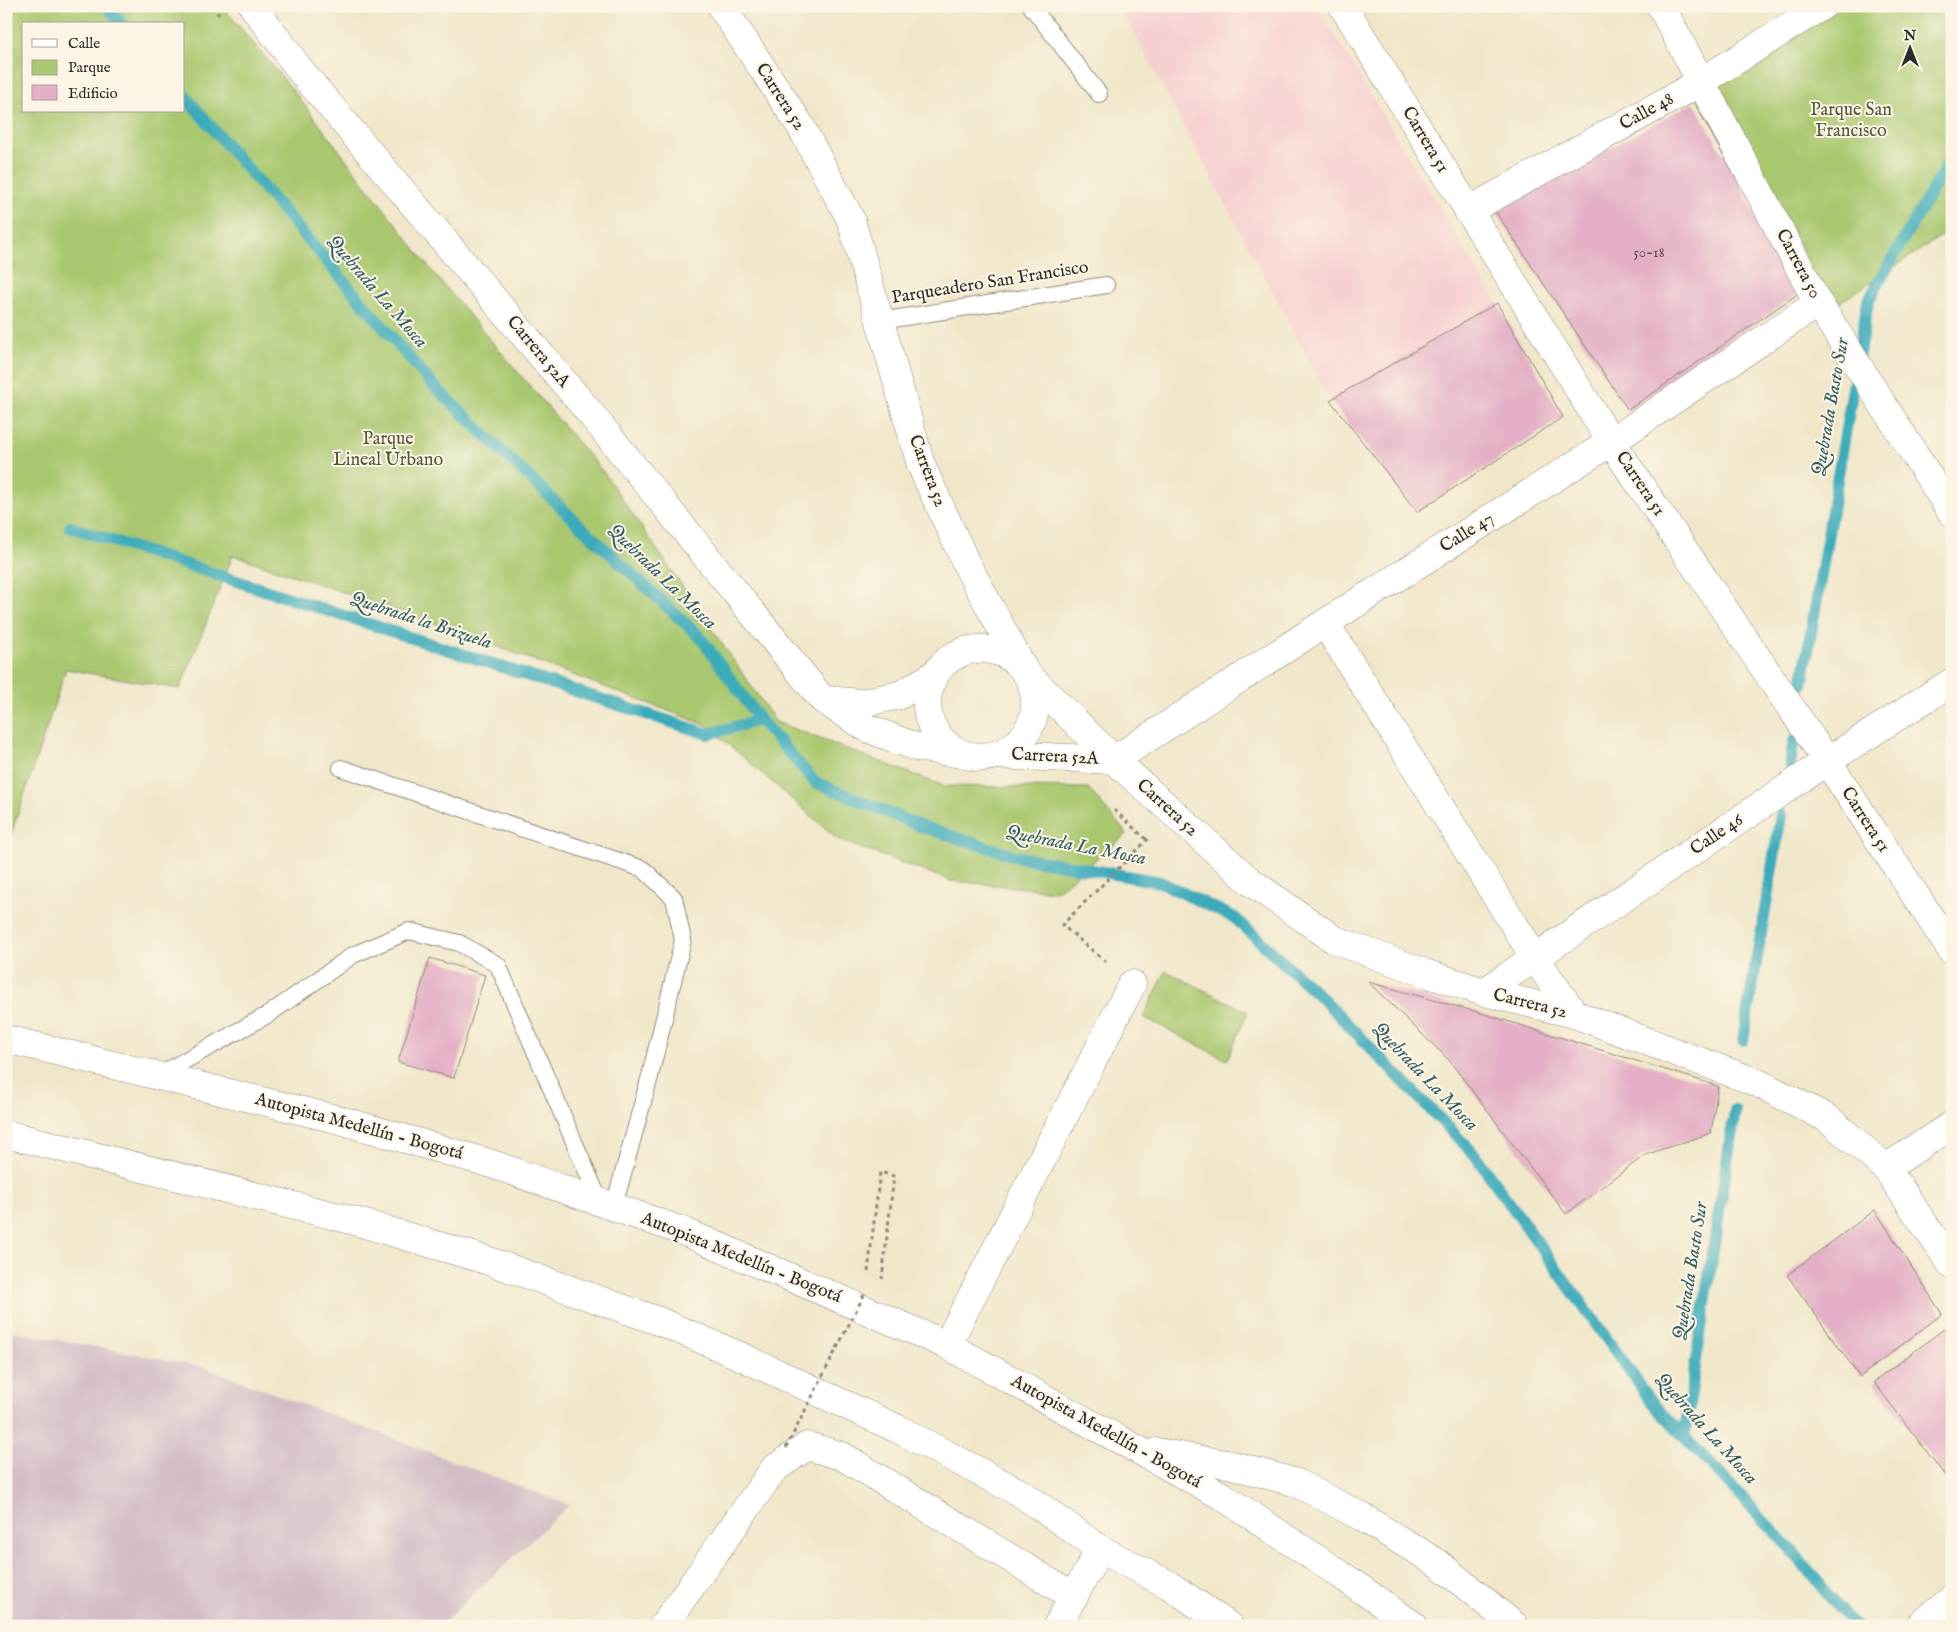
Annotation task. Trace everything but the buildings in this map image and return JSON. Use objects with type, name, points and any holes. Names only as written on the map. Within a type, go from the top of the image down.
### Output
[{"type":"main road","name":"Carrera 52A","points":[[254,6],[304,75],[590,414],[822,699],[867,728],[908,744],[916,747],[968,755]]},
{"type":"main road","name":"Carrera 52","points":[[721,6],[800,125],[851,220],[921,465],[967,565],[1025,672],[1114,760],[1252,882],[1335,940],[1425,973],[1484,992],[1574,1014],[1758,1083],[1828,1118],[1886,1168],[1952,1265]]},
{"type":"main road","name":"Carrera 51","points":[[1343,6],[1611,442],[1827,761],[1952,951]]},
{"type":"main road","name":"Carrera 50","points":[[1661,6],[1818,303],[1952,513]]},
{"type":"main road","name":"Calle 48","points":[[1468,211],[1701,82],[1822,6]]},
{"type":"main road","name":"Calle 47","points":[[1114,760],[1325,623],[1611,442],[1818,303]]},
{"type":"main road","points":[[1325,623],[1535,958],[1574,1014]]},
{"type":"main road","points":[[822,699],[861,703],[900,695],[934,675],[946,662],[961,652],[978,649],[996,651],[1012,658],[1025,672],[1032,684],[1035,699],[1032,720],[1021,740],[1010,749],[996,755],[982,757],[968,755],[952,749],[940,738],[930,724],[927,707],[928,691],[934,675]]},
{"type":"main road","name":"Calle 46","points":[[1484,992],[1827,761],[1952,682]]},
{"type":"main road","name":"Carrera 52A","points":[[996,755],[1114,760]]},
{"type":"main road","points":[[947,1345],[1132,984]]},
{"type":"main road","name":"Autopista Medellín - Bogotá","points":[[6,1039],[340,1120],[492,1164],[685,1232],[947,1345],[1222,1496],[1414,1626]]},
{"type":"main road","points":[[1886,1168],[1952,1125]]},
{"type":"main road","points":[[6,1134],[355,1221],[486,1260],[661,1322],[740,1356],[906,1433],[1022,1494],[1100,1549],[1169,1584],[1229,1626]]},
{"type":"main road","points":[[663,1626],[774,1469],[807,1446],[842,1456],[1074,1597]]},
{"type":"main road","points":[[1138,1450],[1232,1465],[1297,1483],[1362,1517],[1439,1564],[1515,1626]]},
{"type":"main road","points":[[1057,1626],[1100,1549]]},
{"type":"main road","points":[[1920,1626],[1947,1603]]},
{"type":"lane","points":[[1031,6],[1099,94]]},
{"type":"lane","name":"Parqueadero San Francisco","points":[[880,321],[1106,285]]},
{"type":"lane","points":[[341,768],[642,869],[674,898],[683,940],[650,1076],[607,1204]]},
{"type":"lane","points":[[159,1075],[269,1014],[353,955],[409,931],[459,943],[498,965],[607,1204]]},
{"type":"path","points":[[1132,984],[1062,925],[1147,840]]},
{"type":"path","points":[[868,1274],[880,1172],[894,1176],[881,1287]]},
{"type":"path","points":[[786,1448],[865,1293],[866,1284]]},
{"type":"shaded area","points":[[1116,6],[1317,6],[1497,303],[1330,400],[1126,18]]},
{"type":"shaded area","points":[[6,1330],[204,1367],[569,1505],[440,1626],[6,1626]]},
{"type":"green space","name":"Parque Lineal Urbano","points":[[6,6],[222,6],[292,89],[436,276],[604,473],[776,722],[944,786],[1088,788],[1127,834],[1057,891],[951,881],[839,840],[706,725],[434,623],[233,555],[180,689],[66,669],[6,850]]},
{"type":"green space","name":"Parque San Francisco","points":[[1844,6],[1952,6],[1952,229],[1831,308],[1719,83]]},
{"type":"green space","points":[[1166,971],[1248,1012],[1227,1060],[1143,1017]]},
{"type":"waterway","name":"Quebrada La Mosca","points":[[107,6],[120,22]]},
{"type":"waterway","name":"Quebrada La Mosca","points":[[185,96],[432,384],[577,523],[700,637],[760,720],[815,782],[920,826],[1018,857],[1160,882],[1235,918],[1324,1000],[1475,1155],[1654,1405],[1790,1548],[1854,1626]]},
{"type":"waterway","name":"Quebrada Basto Sur","points":[[1802,685],[1868,301],[1952,156]]},
{"type":"waterway","name":"Quebrada la Brizuela","points":[[70,527],[708,734],[760,720]]},
{"type":"waterway","name":"Quebrada Basto Sur","points":[[1790,764],[1794,740]]},
{"type":"waterway","name":"Quebrada Basto Sur","points":[[1743,1040],[1781,815]]},
{"type":"waterway","name":"Quebrada Basto Sur","points":[[1684,1437],[1735,1111]]}]
